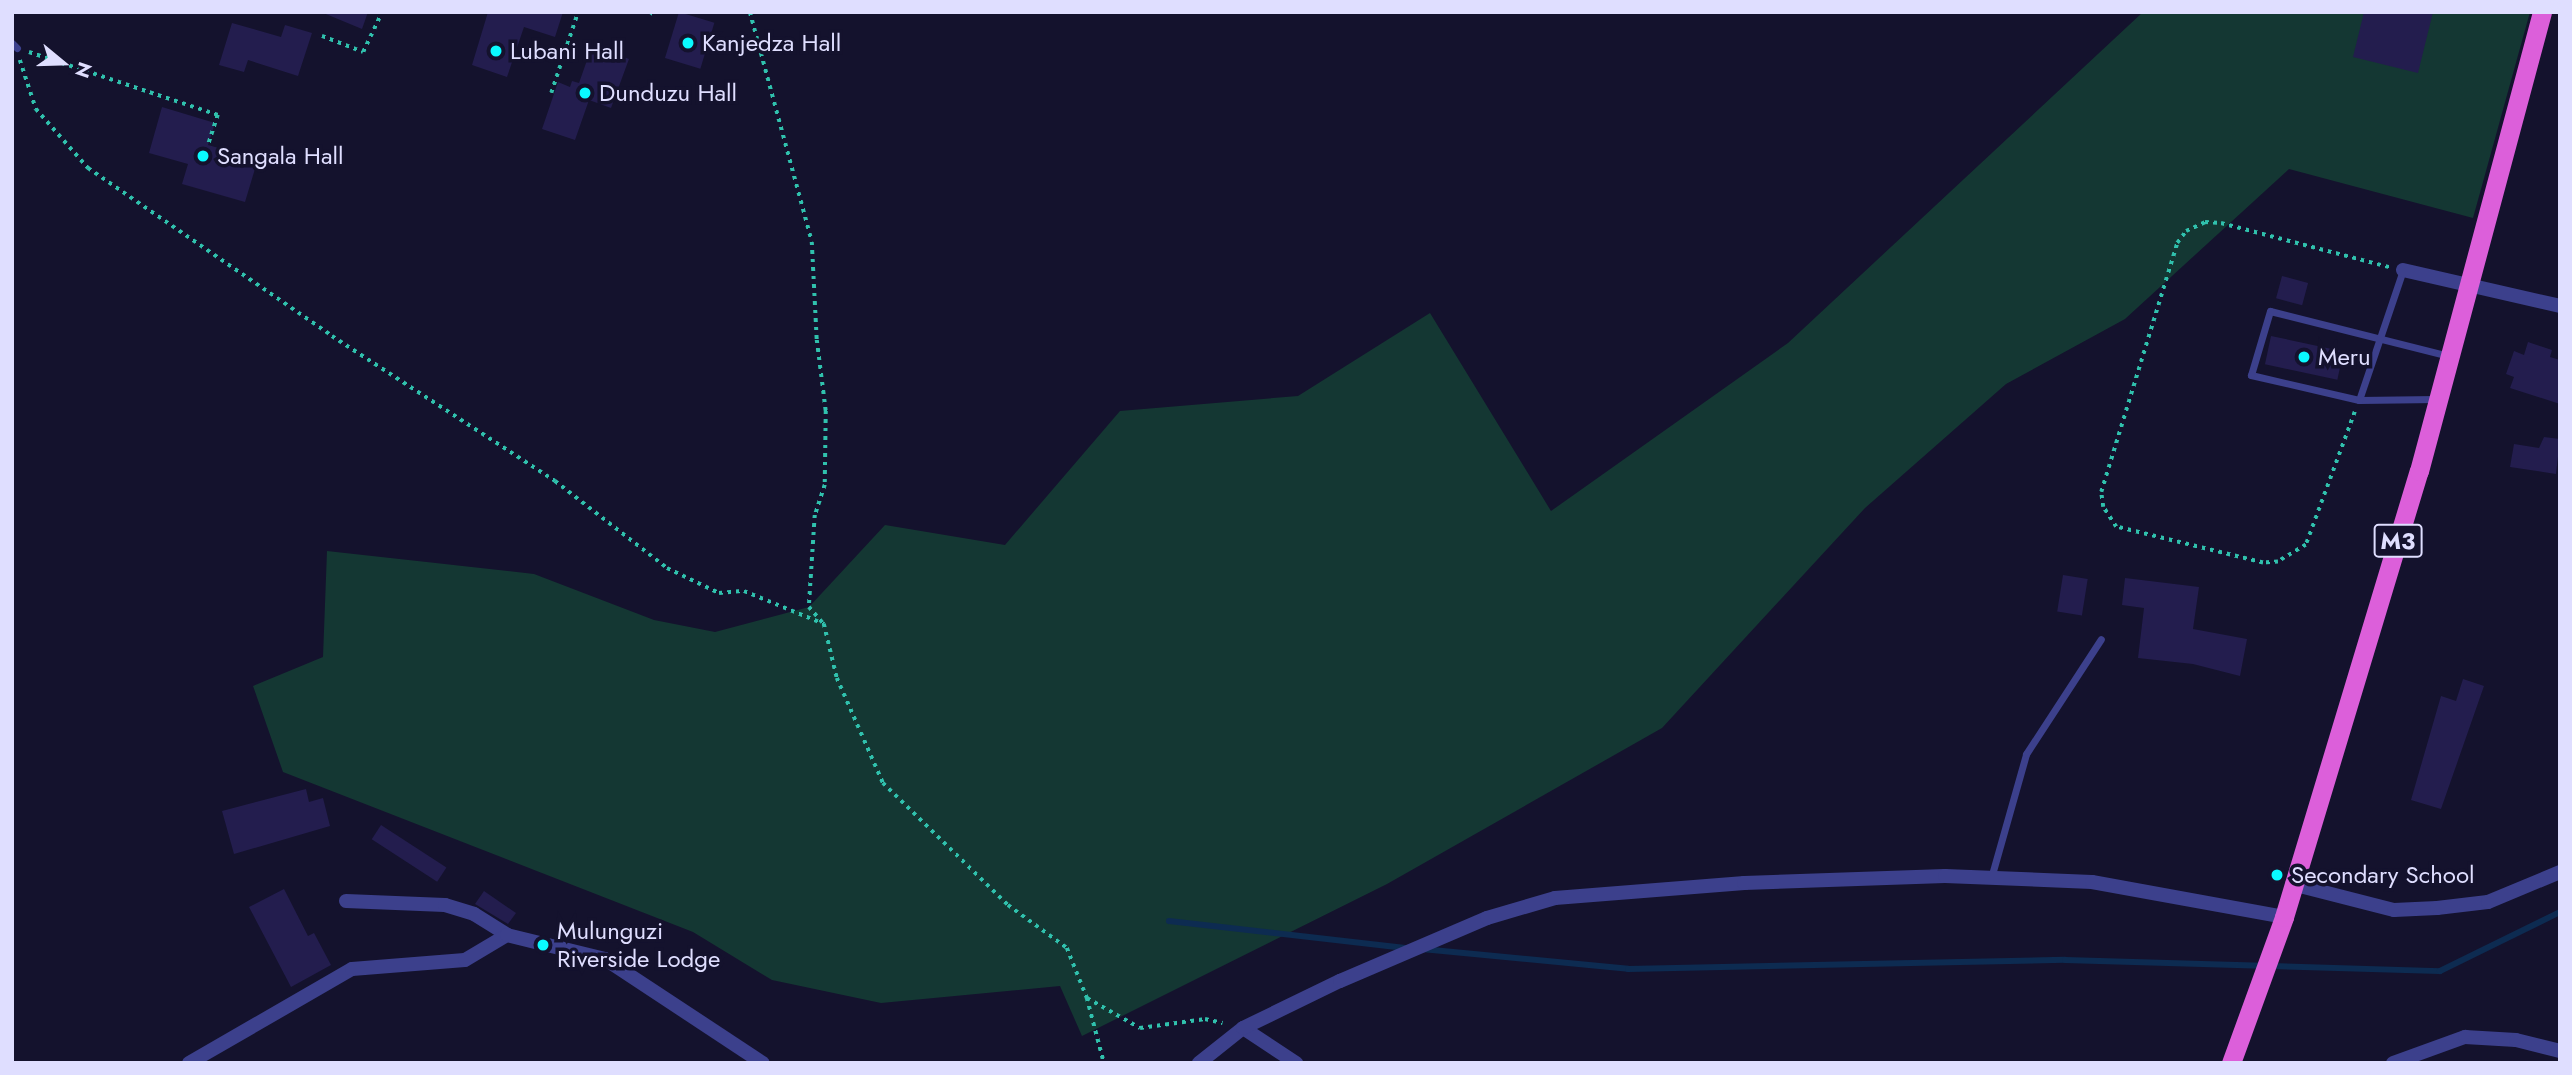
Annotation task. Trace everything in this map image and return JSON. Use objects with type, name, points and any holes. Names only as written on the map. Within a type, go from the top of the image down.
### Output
[{"type":"highway","name":"M3","points":[[2231,1063],[2284,918],[2437,399],[2542,12]]},
{"type":"street","points":[[2403,270],[2468,282],[2560,306]]},
{"type":"street","points":[[2292,884],[2394,910],[2426,909],[2487,902],[2560,872]]},
{"type":"street","points":[[1199,1063],[1242,1028],[1488,918],[1555,898],[1744,883],[1990,879],[2092,882],[2284,918]]},
{"type":"street","points":[[346,901],[445,905],[474,914],[508,935],[605,959],[763,1063]]},
{"type":"street","points":[[189,1063],[352,969],[466,960],[508,935]]},
{"type":"street","points":[[1242,1028],[1296,1063]]},
{"type":"street","points":[[2393,1063],[2465,1037],[2516,1040],[2560,1051]]},
{"type":"lane","points":[[2359,400],[2403,270]]},
{"type":"lane","points":[[2437,399],[2359,400],[2251,375],[2270,311],[2449,356]]},
{"type":"lane","points":[[1990,879],[2026,754],[2101,639]]},
{"type":"path","points":[[322,36],[363,52],[382,12]]},
{"type":"path","points":[[551,93],[578,12]]},
{"type":"path","points":[[750,12],[813,242],[817,340],[826,411],[825,485],[815,515],[809,607],[824,624],[836,678],[883,783],[1008,905],[1067,948],[1087,999],[1104,1063]]},
{"type":"path","points":[[15,45],[36,109],[88,168],[332,336],[555,481],[667,568],[719,593],[744,591],[824,624]]},
{"type":"path","points":[[15,45],[218,115],[208,145]]},
{"type":"path","points":[[2359,400],[2312,532],[2293,556],[2263,563],[2116,527],[2103,508],[2101,492],[2177,243],[2186,231],[2206,222],[2221,223],[2403,270]]},
{"type":"path","points":[[1087,999],[1140,1028],[1205,1019],[1242,1028]]},
{"type":"green space","points":[[2143,12],[2530,12],[2473,218],[2289,169],[2125,319],[2006,384],[1865,508],[1662,728],[1387,884],[1082,1036],[1060,986],[881,1003],[772,980],[693,932],[283,772],[253,686],[323,657],[327,551],[534,574],[654,620],[715,632],[809,607],[885,525],[1005,545],[1120,411],[1298,396],[1430,313],[1551,511],[1788,343]]},
{"type":"building","points":[[321,12],[368,12],[362,29]]},
{"type":"building","name":"Lubani Hall","points":[[488,12],[563,12],[555,37],[524,27],[507,77],[472,65]]},
{"type":"building","name":"Kanjedza Hall","points":[[679,12],[714,23],[700,69],[665,58]]},
{"type":"building","points":[[2364,12],[2433,12],[2418,73],[2353,57]]},
{"type":"building","points":[[232,23],[281,37],[285,25],[312,33],[298,76],[248,60],[244,72],[219,65]]},
{"type":"building","name":"Dunduzu Hall","points":[[592,46],[629,59],[611,108],[589,100],[575,140],[542,129],[558,82],[570,87],[572,81],[579,83]]},
{"type":"building","name":"Sangala Hall","points":[[162,107],[215,123],[208,145],[258,159],[245,202],[182,184],[188,164],[149,153]]},
{"type":"building","points":[[2282,276],[2308,283],[2302,305],[2276,298]]},
{"type":"building","name":"Meru","points":[[2271,336],[2343,351],[2337,380],[2265,364]]},
{"type":"building","points":[[2528,342],[2552,350],[2550,357],[2560,360],[2560,404],[2510,388],[2514,377],[2506,374],[2514,351],[2524,355]]},
{"type":"building","points":[[2544,437],[2560,439],[2556,474],[2510,467],[2514,444],[2539,448]]},
{"type":"building","points":[[2063,575],[2088,579],[2082,615],[2057,612]]},
{"type":"building","points":[[2125,578],[2199,587],[2193,629],[2247,639],[2240,676],[2193,664],[2138,658],[2144,608],[2122,605]]},
{"type":"building","points":[[2463,679],[2484,686],[2441,809],[2411,800],[2441,696],[2456,701]]},
{"type":"building","points":[[306,789],[309,802],[323,798],[330,826],[234,854],[222,811]]},
{"type":"building","points":[[381,825],[446,867],[437,882],[372,839]]},
{"type":"building","points":[[284,889],[308,936],[314,933],[331,965],[291,987],[249,907]]},
{"type":"building","points":[[484,891],[516,913],[508,924],[475,904]]},
{"type":"waterway","points":[[1422,949],[1628,969],[2065,960],[2440,971],[2560,912]]},
{"type":"waterway","points":[[1169,921],[1407,948]]},
{"type":"place","name":"Kanjedza Hall","points":[[688,43]]},
{"type":"place","name":"Lubani Hall","points":[[496,51]]},
{"type":"place","name":"Dunduzu Hall","points":[[585,93]]},
{"type":"place","name":"Sangala Hall","points":[[203,156]]},
{"type":"place","name":"Meru","points":[[2304,357]]},
{"type":"place","name":"Secondary School","points":[[2277,875]]},
{"type":"place","name":"Mulunguzi Riverside Lodge","points":[[543,945]]}]
